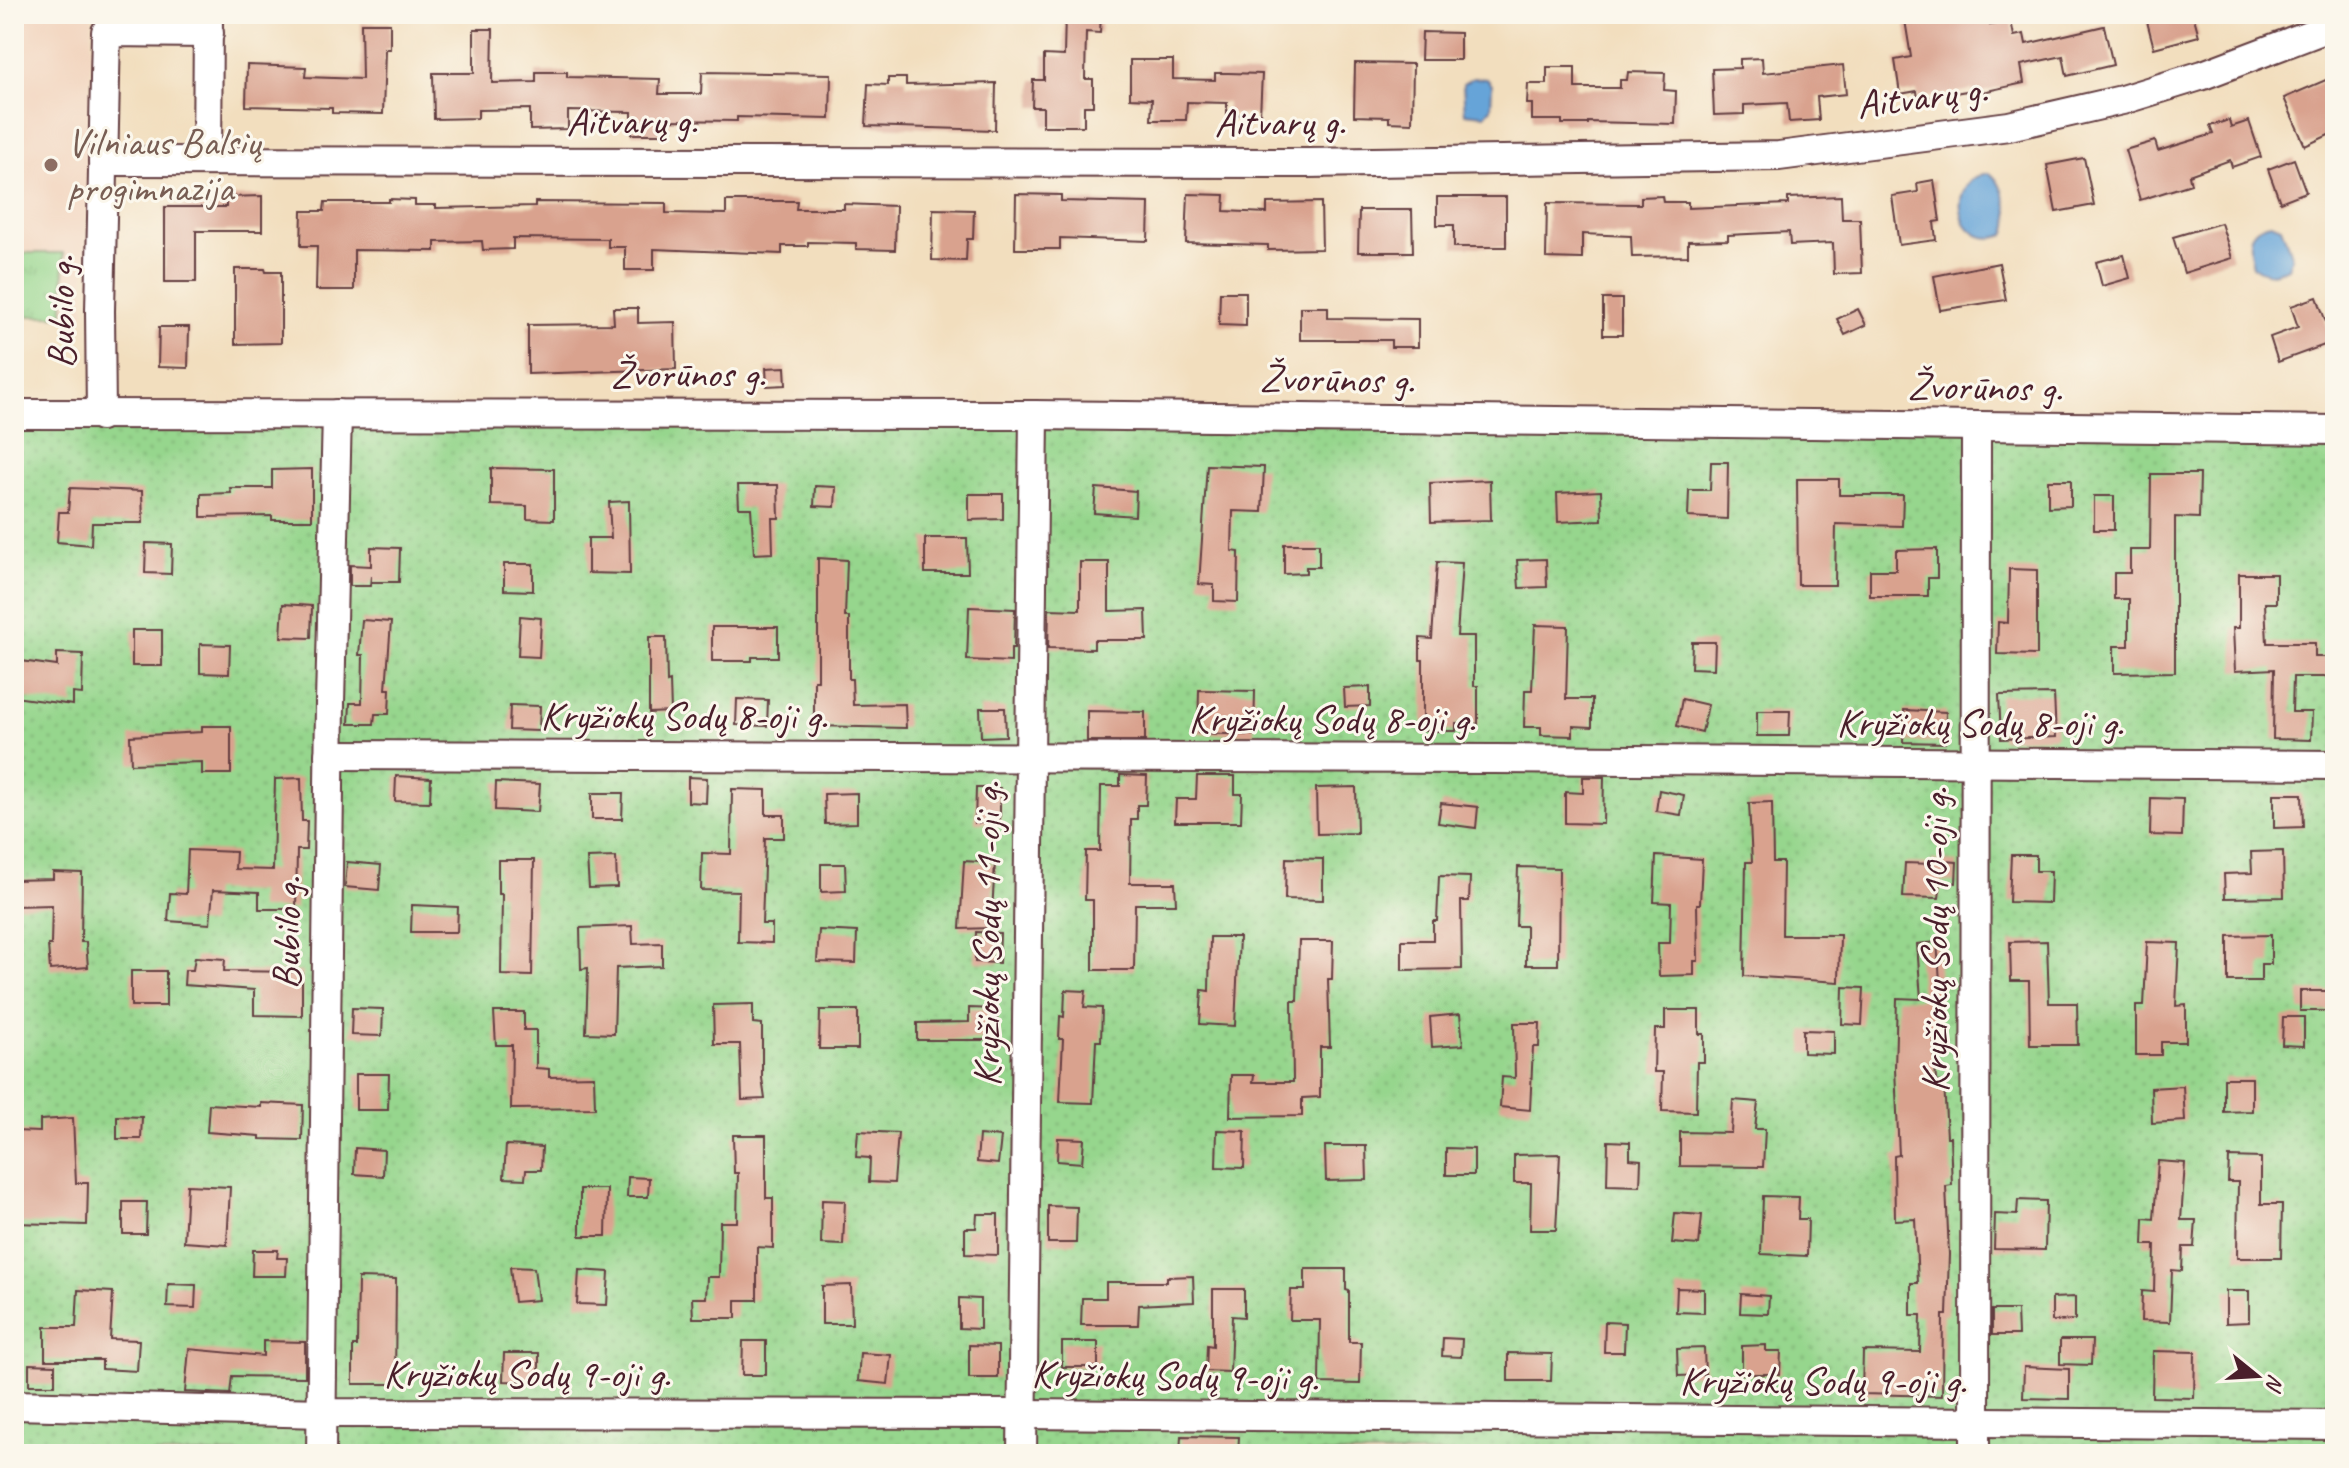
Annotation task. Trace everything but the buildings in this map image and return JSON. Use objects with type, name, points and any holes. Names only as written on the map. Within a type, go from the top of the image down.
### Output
[{"type":"street","name":"Bubilo g.","points":[[101,416],[106,32],[208,24],[207,160]]},
{"type":"street","name":"Aitvarų g.","points":[[207,160],[1307,163],[1779,156],[2009,126],[2122,100],[2218,70],[2335,25]]},
{"type":"street","points":[[103,161],[207,160]]},
{"type":"street","name":"Žvorūnos g.","points":[[14,414],[1034,415],[2335,430]]},
{"type":"street","name":"Bubilo g.","points":[[321,1454],[329,755],[337,414]]},
{"type":"street","name":"Kryžiokų Sodų 11-oji g.","points":[[1022,1454],[1034,415]]},
{"type":"street","name":"Kryžiokų Sodų 10-oji g.","points":[[1975,1454],[1976,427]]},
{"type":"street","name":"Kryžiokų Sodų 8-oji g.","points":[[329,755],[2335,765]]},
{"type":"street","name":"Kryžiokų Sodų 9-oji g.","points":[[14,1405],[322,1413],[1023,1414],[2335,1425]]},
{"type":"shaded area","name":"Vilniaus Balsių progimnazija","points":[[14,14],[92,14],[84,316],[14,316]]},
{"type":"green space","points":[[14,253],[64,253],[63,316],[14,316]]},
{"type":"green space","points":[[14,421],[2335,425],[2335,1454],[14,1454]]},
{"type":"water","points":[[1473,78],[1487,79],[1492,85],[1491,108],[1485,115],[1465,113],[1463,84]]},
{"type":"water","points":[[1989,173],[2003,192],[2008,228],[2005,235],[1988,238],[1975,234],[1966,225],[1961,213],[1961,200],[1965,187],[1975,178]]},
{"type":"water","points":[[2271,223],[2281,227],[2292,257],[2288,268],[2270,273],[2253,266],[2250,238],[2257,229]]},
{"type":"place","name":"Vilniaus Balsių progimnazija","points":[[51,165]]}]
